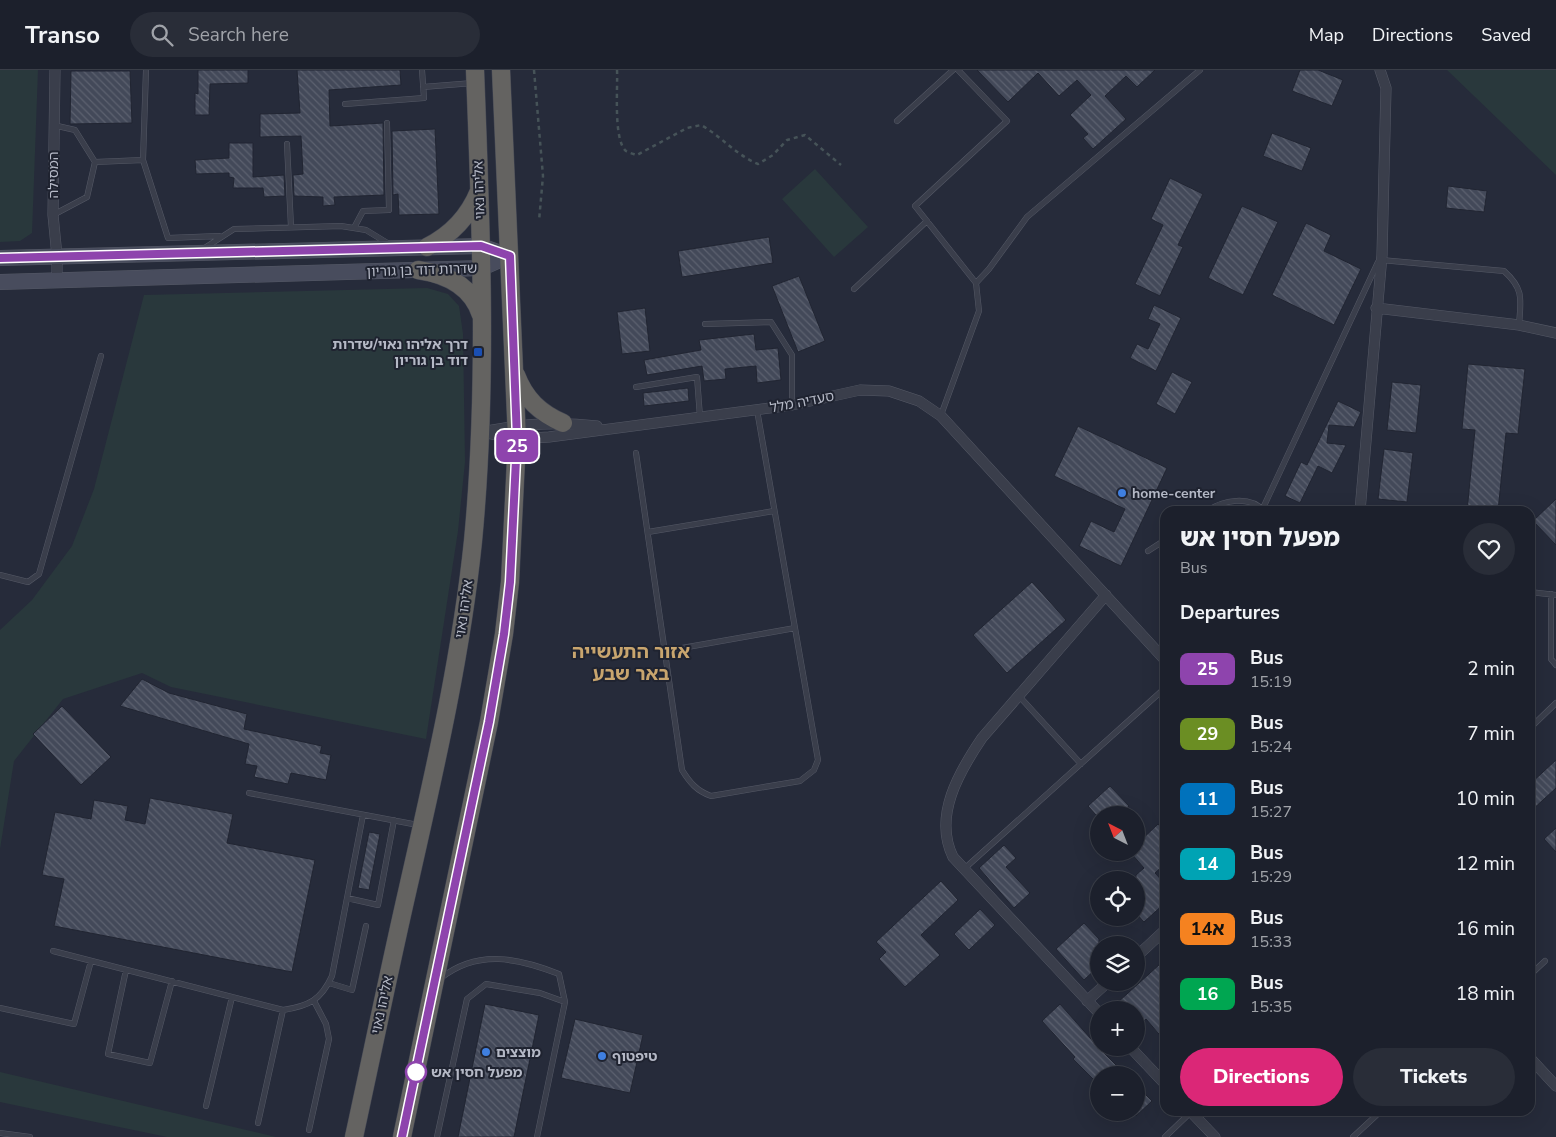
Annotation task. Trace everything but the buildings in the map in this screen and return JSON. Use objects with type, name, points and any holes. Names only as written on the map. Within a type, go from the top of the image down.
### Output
[{"type":"highway","name":"אליהו נאוי","points":[[407,1130],[414,1080],[489,722],[504,634],[510,582],[517,432],[501,70]]},
{"type":"highway","name":"אליהו נאוי","points":[[354,1137],[422,826],[461,634],[472,543],[482,432],[482,268],[475,76]]},
{"type":"highway","points":[[427,247],[456,227],[470,210],[479,191]]},
{"type":"highway","points":[[418,270],[437,274],[459,284],[474,298],[482,317]]},
{"type":"highway","points":[[513,370],[522,388],[535,406],[563,423]]},
{"type":"main road","name":"שדרות דוד בן גוריון","points":[[0,258],[481,246],[510,256]]},
{"type":"main road","name":"שדרות דוד בן גוריון","points":[[0,282],[482,268],[510,256]]},
{"type":"street","name":"המסילה","points":[[54,70],[53,215],[57,280]]},
{"type":"street","points":[[1360,506],[1381,257],[1386,88],[1380,70]]},
{"type":"street","points":[[1376,308],[1519,325],[1556,333]]},
{"type":"street","name":"סעדיה מלל","points":[[482,432],[611,428],[792,405],[860,390],[889,391],[919,401],[941,416],[1160,655]]},
{"type":"street","name":"סעדיה מלל","points":[[517,432],[563,423],[611,428]]},
{"type":"street","points":[[1090,1004],[964,869],[948,848],[944,821],[966,761],[982,738],[1106,596]]},
{"type":"street","points":[[1145,949],[1160,935]]},
{"type":"street","points":[[1087,1001],[1098,991]]},
{"type":"street","points":[[1139,1056],[1160,1076]]},
{"type":"street","points":[[1535,1063],[1556,1086]]},
{"type":"street","points":[[1195,1116],[1215,1137]]},
{"type":"lane","points":[[146,70],[143,160],[168,238],[221,236]]},
{"type":"lane","points":[[345,104],[424,98],[422,70]]},
{"type":"lane","points":[[897,121],[953,70]]},
{"type":"lane","points":[[941,416],[979,311],[976,283],[915,206],[1006,121],[958,70]]},
{"type":"lane","points":[[976,283],[989,269],[1027,217],[1200,70]]},
{"type":"lane","points":[[424,87],[475,76]]},
{"type":"lane","points":[[355,226],[363,211],[389,210],[387,123]]},
{"type":"lane","points":[[53,125],[75,130],[95,162],[87,197],[53,215]]},
{"type":"lane","points":[[287,144],[291,227]]},
{"type":"lane","points":[[95,162],[143,160]]},
{"type":"lane","points":[[854,290],[927,221]]},
{"type":"lane","points":[[198,252],[234,229],[291,227],[355,226],[366,230],[393,247]]},
{"type":"lane","points":[[1266,506],[1381,257],[1504,271],[1516,282],[1521,299],[1519,325]]},
{"type":"lane","points":[[705,324],[772,322],[792,355],[792,405]]},
{"type":"lane","points":[[0,575],[28,582],[39,574],[101,356]]},
{"type":"lane","points":[[636,387],[697,377],[700,418]]},
{"type":"lane","points":[[636,453],[682,770],[692,784],[711,796],[800,781],[814,770],[818,760],[757,410]]},
{"type":"lane","points":[[1214,506],[1244,500],[1256,506]]},
{"type":"lane","points":[[648,532],[774,511]]},
{"type":"lane","points":[[1148,551],[1160,543]]},
{"type":"lane","points":[[1535,593],[1553,595],[1551,659],[1556,665]]},
{"type":"lane","points":[[665,651],[795,628]]},
{"type":"lane","points":[[964,869],[1160,693]]},
{"type":"lane","points":[[1019,696],[1081,764]]},
{"type":"lane","points":[[1535,723],[1556,703]]},
{"type":"lane","points":[[249,793],[422,826]]},
{"type":"lane","points":[[53,951],[283,1010],[299,1007],[314,1001],[325,990],[332,976],[363,814]]},
{"type":"lane","points":[[347,898],[378,905],[394,820]]},
{"type":"lane","points":[[329,983],[352,990],[366,926]]},
{"type":"lane","points":[[434,986],[443,977],[471,961],[494,958],[537,966],[559,974],[565,1002],[536,1137]]},
{"type":"lane","points":[[0,1008],[74,1024],[91,961]]},
{"type":"lane","points":[[1535,970],[1545,961]]},
{"type":"lane","points":[[126,970],[108,1054],[150,1063],[172,982]]},
{"type":"lane","points":[[437,1137],[467,999],[486,984],[540,993],[565,1002]]},
{"type":"lane","points":[[206,1106],[232,997]]},
{"type":"lane","points":[[309,1130],[329,1039],[326,1024],[314,1001]]},
{"type":"lane","points":[[258,1123],[283,1010]]},
{"type":"lane","points":[[1165,1137],[1187,1116]]},
{"type":"lane","points":[[1353,1137],[1376,1116]]},
{"type":"lane","points":[[0,1132],[30,1137]]},
{"type":"path","points":[[534,70],[543,176],[539,221]]},
{"type":"path","points":[[617,70],[618,134],[627,152],[637,155],[686,128],[700,125],[712,132],[746,159],[758,164],[773,155],[787,140],[805,135],[841,165]]},
{"type":"shaded area","points":[[0,70],[38,70],[32,233],[20,241],[0,242]]},
{"type":"shaded area","points":[[1447,70],[1556,70],[1556,175]]},
{"type":"shaded area","points":[[815,169],[868,227],[834,257],[782,199]]},
{"type":"shaded area","points":[[427,288],[448,294],[459,306],[463,334],[465,462],[458,531],[426,739],[171,687],[142,673],[63,699],[14,761],[0,849],[0,630],[32,600],[72,546],[94,489],[144,295]]},
{"type":"shaded area","points":[[0,1072],[276,1137],[167,1137],[0,1102]]},
{"type":"bus line","name":"25","points":[[0,258],[481,246],[510,256],[517,439],[510,582],[504,634],[489,722],[402,1137]]},
{"type":"place","name":"דרך אליהו נאוי/שדרות דוד בן גוריון","points":[[478,352]]},
{"type":"place","name":"home-center","points":[[1122,493]]},
{"type":"place","name":"מוצצים","points":[[486,1052]]},
{"type":"place","name":"טיפטוף","points":[[602,1056]]},
{"type":"place","name":"מפעל חסין אש","points":[[416,1072]]},
{"type":"district","name":"אזור התעשייה באר שבע","points":[[631,663]]}]
